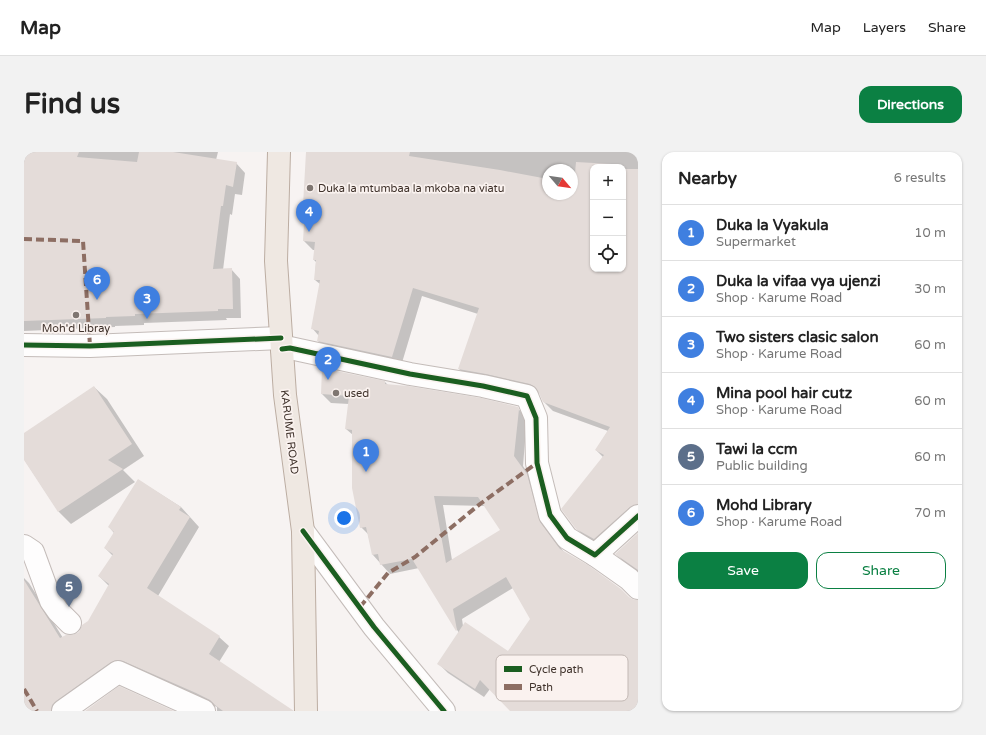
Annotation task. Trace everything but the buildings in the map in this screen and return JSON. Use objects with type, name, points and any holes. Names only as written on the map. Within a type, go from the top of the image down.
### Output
[{"type":"main road","name":"KARUME ROAD","points":[[279,152],[276,261],[285,395],[303,531],[306,711]]},
{"type":"street","points":[[24,345],[90,346],[281,343],[290,348],[410,374],[483,386],[527,396],[536,418],[537,463],[550,515],[567,538],[595,555],[629,579],[638,588]]},
{"type":"street","points":[[595,555],[638,516]]},
{"type":"street","points":[[303,531],[374,627],[444,711]]},
{"type":"street","points":[[24,546],[33,552],[51,601],[58,611],[70,623]]},
{"type":"street","points":[[63,711],[118,672],[204,711]]},
{"type":"marked path","points":[[24,239],[83,241],[90,346]]},
{"type":"marked path","points":[[360,607],[388,573],[415,557],[480,504],[537,463]]},
{"type":"marked path","points":[[24,689],[37,711]]},
{"type":"cycle path","points":[[24,345],[90,346],[281,338]]},
{"type":"cycle path","points":[[282,349],[290,348],[410,374],[483,386],[527,396],[536,418],[537,463],[550,515],[567,538],[595,555],[638,516]]},
{"type":"cycle path","points":[[303,531],[374,627],[444,711]]},
{"type":"place","name":"Duka la mtumbaa la mkoba na viatu","points":[[310,188]]},
{"type":"place","name":"Mina pool hair cutz","points":[[309,232]]},
{"type":"place","name":"Mohd Library","points":[[97,300]]},
{"type":"place","name":"Moh'd Libray","points":[[76,315]]},
{"type":"place","name":"Two sisters clasic salon","points":[[147,319]]},
{"type":"place","name":"Duka la vifaa vya ujenzi","points":[[328,380]]},
{"type":"place","name":"used","points":[[336,393]]},
{"type":"place","name":"Duka la Vyakula","points":[[366,472]]},
{"type":"place","name":"Tawi la ccm","points":[[69,607]]}]
